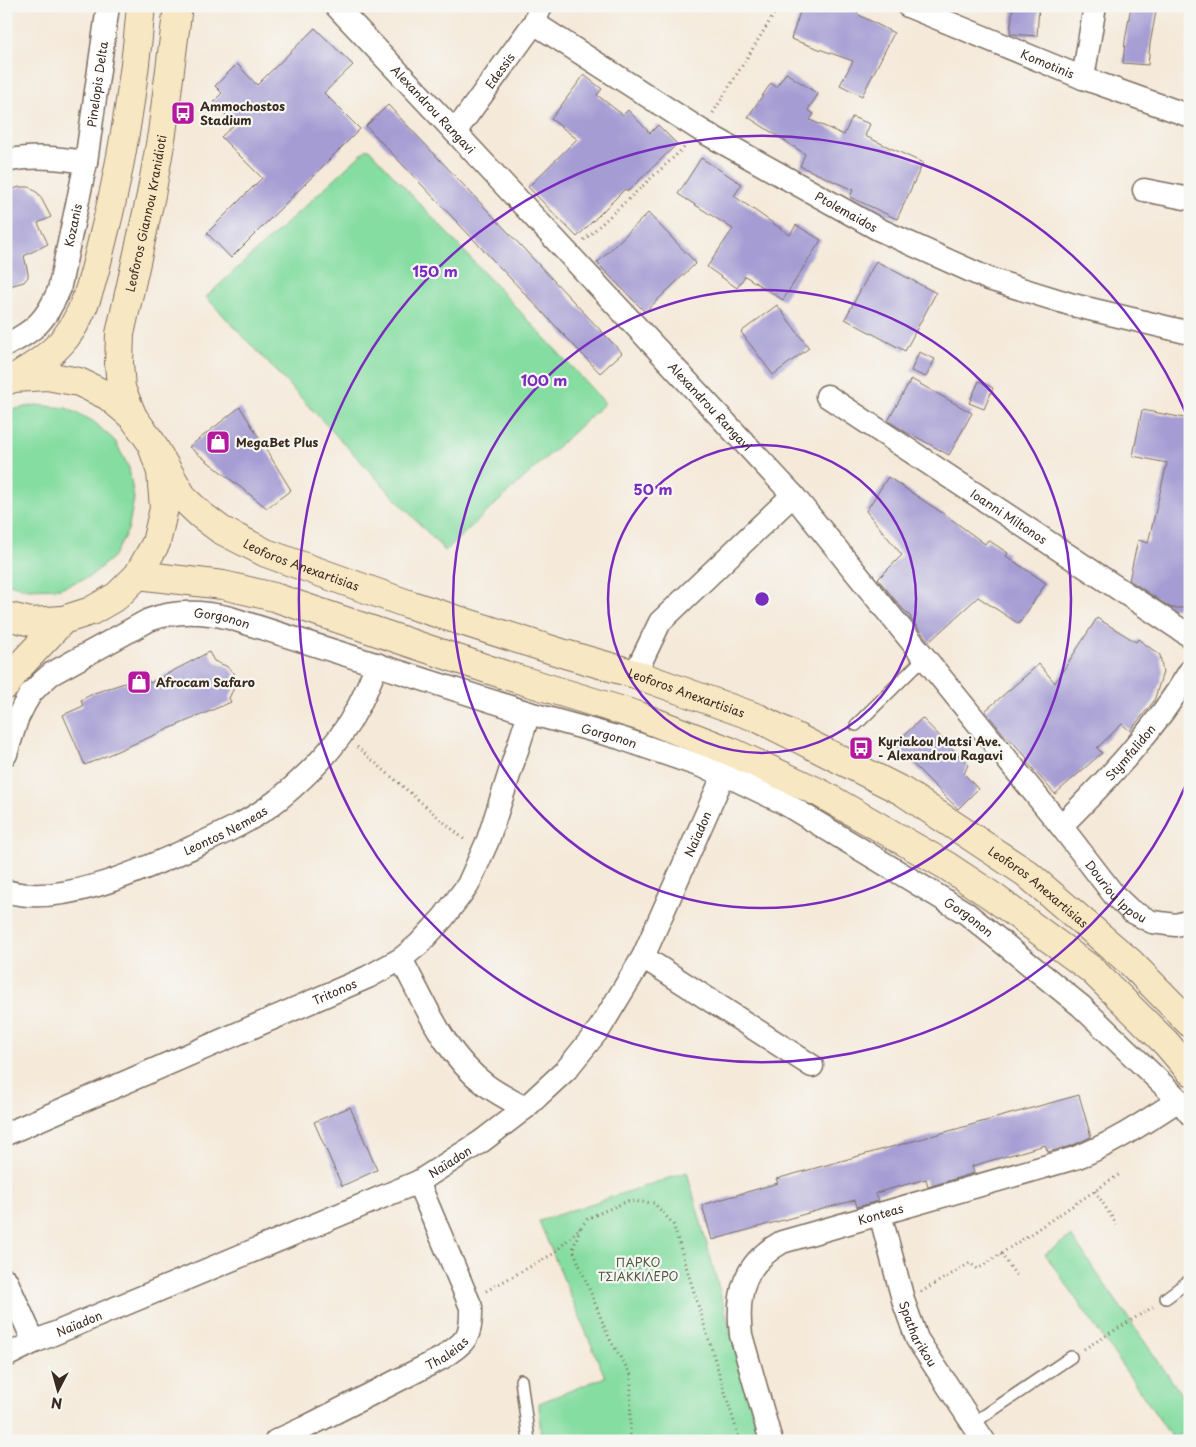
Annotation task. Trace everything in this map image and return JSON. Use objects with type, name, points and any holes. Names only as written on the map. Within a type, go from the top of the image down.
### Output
[{"type":"main road","points":[[10,380],[37,364],[53,351],[66,337],[86,299],[94,276],[112,203],[134,78],[141,6]]},
{"type":"main road","name":"Leoforos Giannou Kranidioti","points":[[133,417],[121,388],[119,363],[120,334],[151,195],[162,134],[178,6]]},
{"type":"main road","points":[[6,616],[31,622],[63,620],[92,611],[117,596],[138,575],[156,544],[164,508],[161,472],[151,442],[133,417],[108,396],[79,382],[47,376],[10,380]]},
{"type":"main road","name":"Leoforos Anexartisias","points":[[151,442],[184,499],[221,530],[242,542],[408,604],[565,654],[635,674],[758,718],[902,791],[1026,873],[1131,963],[1190,1022]]},
{"type":"main road","points":[[138,575],[223,585],[274,597],[505,675],[639,716],[732,752],[820,793],[947,866],[992,896],[1092,970],[1166,1043],[1190,1072]]},
{"type":"main road","points":[[6,684],[16,670],[63,620]]},
{"type":"street","name":"Pinelopis Delta","points":[[86,162],[108,6]]},
{"type":"street","name":"Alexandrou Rangavi","points":[[336,6],[793,495],[1060,826]]},
{"type":"street","name":"Komotinis","points":[[908,6],[1083,78],[1190,116]]},
{"type":"street","points":[[1083,78],[1095,6]]},
{"type":"street","name":"Edessis","points":[[455,132],[537,14]]},
{"type":"street","name":"Ptolemaidos","points":[[537,14],[702,131],[878,229],[989,279],[1073,305],[1190,333]]},
{"type":"street","points":[[6,161],[18,158],[54,157],[86,162]]},
{"type":"street","name":"Kozanis","points":[[6,345],[33,330],[53,306],[59,290],[86,162]]},
{"type":"street","points":[[1144,190],[1190,199]]},
{"type":"street","name":"Ioanni Miltonos","points":[[827,396],[1190,636]]},
{"type":"street","points":[[635,674],[660,622],[793,495]]},
{"type":"street","name":"Gorgonon","points":[[6,754],[17,719],[24,705],[31,693],[51,674],[161,615],[187,612],[215,614],[230,618],[529,713],[620,738],[724,774],[784,804],[966,913],[1081,1006],[1185,1107]]},
{"type":"street","name":"Leontos Nemeas","points":[[6,891],[29,895],[47,895],[97,885],[162,861],[248,820],[272,805],[294,786],[342,734],[356,711],[377,664]]},
{"type":"street","name":"Stymfalidon","points":[[1060,826],[1088,799],[1142,740],[1176,695],[1190,671]]},
{"type":"street","name":"Tritonos","points":[[6,1134],[368,978],[401,959],[419,944],[456,902],[468,885],[488,840],[529,713]]},
{"type":"street","name":"Naïadon","points":[[6,1356],[34,1342],[418,1182],[482,1141],[525,1108],[566,1070],[600,1028],[643,957],[724,774]]},
{"type":"street","name":"Douriou Ippou","points":[[1060,826],[1114,895],[1131,911],[1152,922],[1176,925],[1190,921]]},
{"type":"street","points":[[643,957],[812,1066]]},
{"type":"street","points":[[401,959],[454,1054],[486,1086],[525,1108]]},
{"type":"street","name":"Konteas","points":[[771,1441],[741,1335],[739,1304],[742,1288],[749,1274],[757,1261],[769,1250],[782,1242],[1075,1158],[1185,1107]]},
{"type":"street","name":"Thaleias","points":[[276,1441],[307,1434],[442,1358],[468,1336],[472,1324],[471,1307],[418,1182]]},
{"type":"street","name":"Spatharikou","points":[[880,1214],[904,1303],[917,1339],[978,1432]]},
{"type":"street","points":[[6,1280],[34,1342]]},
{"type":"lane","points":[[856,725],[924,658]]},
{"type":"lane","points":[[1166,1298],[1190,1280]]},
{"type":"lane","points":[[978,1432],[1071,1357]]},
{"type":"lane","points":[[521,1380],[529,1441]]},
{"type":"path","points":[[569,254],[702,131],[778,6]]},
{"type":"path","points":[[342,734],[482,854]]},
{"type":"path","points":[[904,1303],[970,1263],[978,1269],[1120,1174]]},
{"type":"path","points":[[1095,1191],[1116,1225]]},
{"type":"path","points":[[468,1301],[553,1254],[588,1218],[628,1201],[654,1202],[674,1224],[740,1441]]},
{"type":"path","points":[[581,1227],[573,1250],[610,1338],[631,1376],[630,1441]]},
{"type":"path","points":[[1001,1254],[1018,1278]]},
{"type":"path","points":[[1071,1357],[1166,1298]]},
{"type":"green space","points":[[368,148],[605,403],[445,551],[206,297]]},
{"type":"green space","points":[[36,405],[66,408],[93,421],[115,441],[129,468],[134,499],[128,530],[113,557],[89,577],[60,588],[28,589],[6,583],[6,411]]},
{"type":"green space","name":"ΠΑΡΚΟ ΤΣΙΑΚΚΙΛΕΡΟ","points":[[687,1172],[761,1441],[541,1441],[539,1403],[605,1377],[539,1221]]},
{"type":"green space","points":[[1071,1236],[1190,1407],[1190,1427],[1173,1439],[1045,1254]]},
{"type":"building","points":[[802,6],[846,6],[858,11],[857,14],[894,33],[862,96],[840,85],[853,61],[791,39]]},
{"type":"building","points":[[1013,6],[1039,6],[1037,36],[1010,34]]},
{"type":"building","points":[[1131,6],[1157,6],[1148,65],[1123,63]]},
{"type":"building","points":[[315,28],[353,65],[324,93],[360,129],[231,258],[207,233],[262,178],[221,137],[235,124],[213,102],[222,93],[215,86],[237,64],[257,85]]},
{"type":"building","points":[[786,73],[818,94],[808,110],[814,114],[810,120],[844,135],[852,117],[870,124],[865,136],[923,163],[897,219],[850,197],[853,190],[800,166],[805,154],[748,117],[771,83],[776,87]]},
{"type":"building","points":[[584,75],[602,89],[597,95],[623,115],[628,110],[650,133],[658,125],[677,144],[628,191],[625,189],[577,237],[528,187],[577,139],[551,119]]},
{"type":"building","points":[[388,105],[622,353],[600,373],[366,126]]},
{"type":"building","points":[[701,158],[742,184],[734,196],[790,235],[796,225],[821,240],[783,300],[745,276],[737,288],[707,267],[733,229],[678,194]]},
{"type":"building","points":[[19,187],[29,187],[39,194],[51,217],[38,223],[48,244],[24,256],[28,277],[24,282],[6,287],[6,192]]},
{"type":"building","points":[[648,213],[696,263],[645,312],[597,263]]},
{"type":"building","points":[[876,261],[936,293],[905,351],[845,319]]},
{"type":"building","points":[[777,305],[809,348],[773,375],[741,332]]},
{"type":"building","points":[[919,352],[935,359],[926,377],[911,371]]},
{"type":"building","points":[[911,379],[972,413],[949,455],[888,421]]},
{"type":"building","points":[[979,381],[993,388],[984,409],[969,403]]},
{"type":"building","points":[[240,407],[291,490],[267,508],[189,447]]},
{"type":"building","points":[[1142,410],[1190,419],[1190,608],[1171,608],[1129,580],[1138,540],[1148,543],[1167,463],[1133,456]]},
{"type":"building","points":[[888,477],[985,544],[988,540],[1008,553],[1006,556],[1046,583],[1019,624],[978,597],[929,642],[911,617],[878,579],[902,555],[866,511]]},
{"type":"building","points":[[1097,618],[1136,642],[1138,639],[1160,655],[1163,672],[1154,701],[1130,731],[1122,724],[1097,748],[1102,753],[1055,794],[1026,761],[1028,759],[1006,737],[985,711],[1039,664],[1055,683]]},
{"type":"building","points":[[209,652],[214,661],[226,666],[234,673],[236,684],[229,698],[231,702],[85,765],[63,715],[83,706],[81,700],[94,693],[146,676],[150,683]]},
{"type":"building","points":[[922,718],[968,765],[964,774],[978,789],[958,809],[894,745]]},
{"type":"building","points":[[1079,1095],[1091,1137],[1071,1146],[1048,1152],[1045,1145],[972,1166],[974,1173],[928,1187],[926,1179],[876,1193],[879,1201],[857,1207],[855,1200],[712,1240],[702,1205],[778,1183],[776,1179]]},
{"type":"building","points":[[350,1107],[377,1170],[342,1186],[314,1122]]},
{"type":"place","name":"Ammochostos Stadium","points":[[183,113]]},
{"type":"place","name":"MegaBet Plus","points":[[218,442]]},
{"type":"place","name":"Afrocam Safaro","points":[[139,682]]},
{"type":"place","name":"Kyriakou Matsi Ave. - Alexandrou Ragavi","points":[[861,748]]}]
